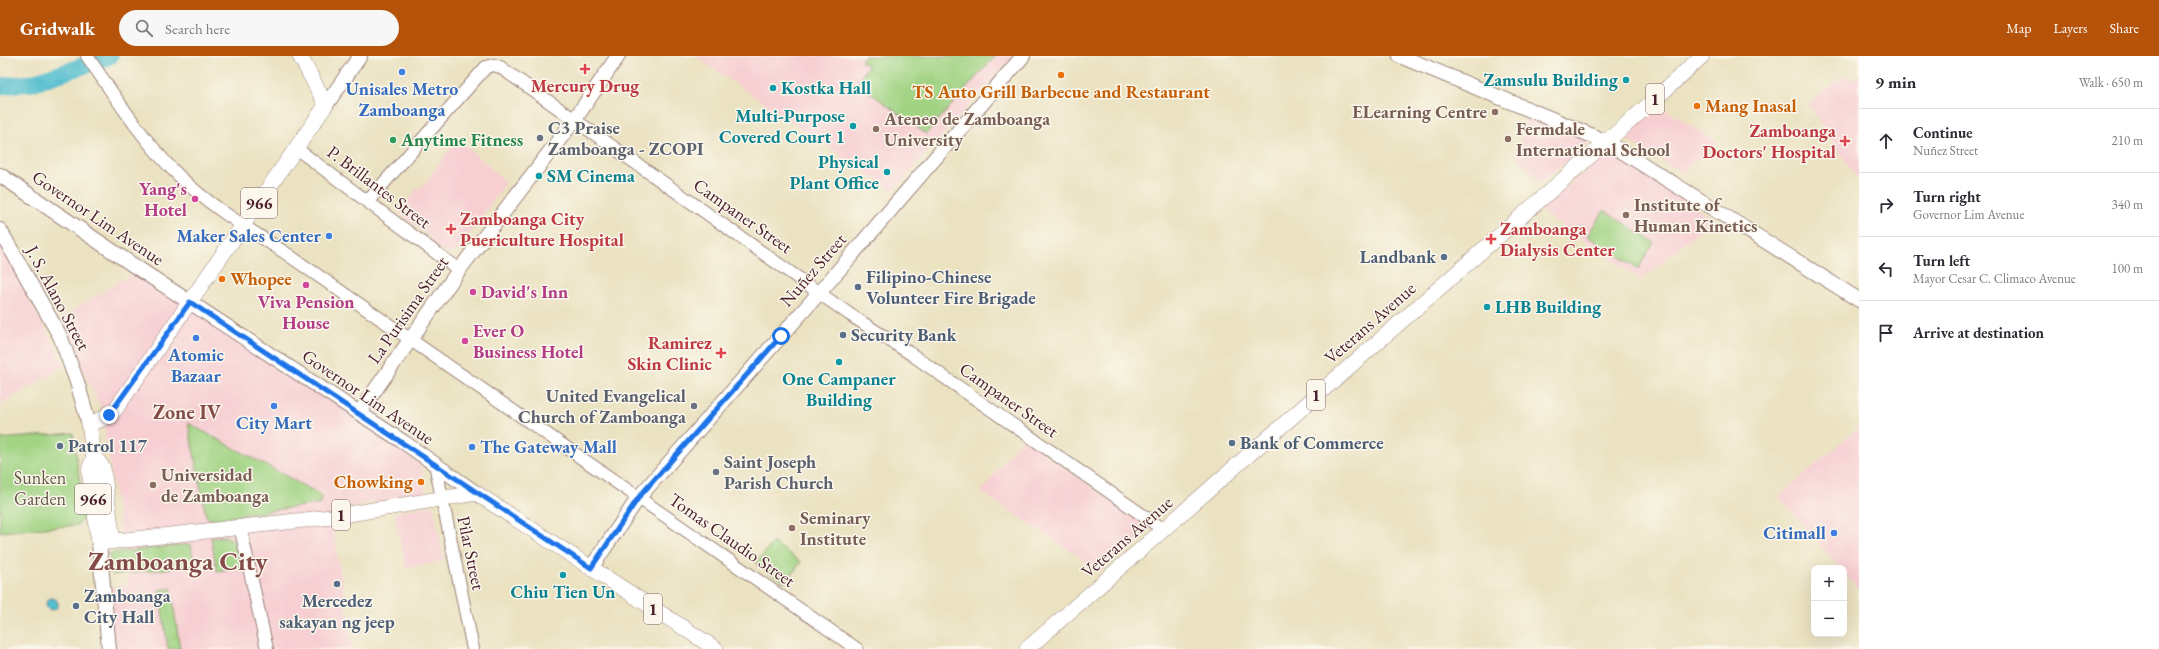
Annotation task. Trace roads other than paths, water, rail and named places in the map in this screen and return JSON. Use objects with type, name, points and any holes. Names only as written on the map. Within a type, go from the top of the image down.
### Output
[{"type":"main road","points":[[300,56],[326,105],[360,56]]},
{"type":"main road","name":"La Purisima Street","points":[[359,412],[459,270],[575,119],[618,56]]},
{"type":"main road","name":"Nuñez Street","points":[[591,568],[639,497],[819,293],[1023,56]]},
{"type":"main road","points":[[1400,56],[1607,142],[1859,300]]},
{"type":"main road","name":"Veterans Avenue","points":[[1027,649],[1607,142],[1702,56]]},
{"type":"main road","name":"966","points":[[89,424],[102,419],[115,410],[326,105]]},
{"type":"main road","name":"Governor Lim Avenue","points":[[0,175],[136,267],[359,412],[476,493],[716,649]]},
{"type":"main road","name":"J. S. Alano Street","points":[[0,230],[60,336],[77,382],[89,424],[94,456],[103,468],[106,542]]},
{"type":"main road","name":"1","points":[[106,542],[332,517],[476,493]]},
{"type":"main road","points":[[106,542],[109,649]]},
{"type":"street","name":"Tomas Claudio Street","points":[[87,56],[153,148],[180,177],[216,208],[244,225],[857,649]]},
{"type":"street","name":"Campaner Street","points":[[368,201],[490,65],[500,67],[819,293],[1164,530]]},
{"type":"street","name":"P. Brillantes Street","points":[[297,148],[459,270]]},
{"type":"street","name":"Pilar Street","points":[[435,464],[473,649]]},
{"type":"street","points":[[240,526],[267,649]]},
{"type":"water","points":[[50,598],[54,598],[58,604],[54,610],[50,610],[46,606],[46,602]]},
{"type":"waterway","points":[[95,61],[110,56]]},
{"type":"waterway","points":[[0,86],[32,83],[89,64]]},
{"type":"place","name":"Mercury Drug","points":[[585,69]]},
{"type":"place","name":"Unisales Metro Zamboanga","points":[[402,72]]},
{"type":"place","name":"TS Auto Grill Barbecue and Restaurant","points":[[1061,75]]},
{"type":"place","name":"Zamsulu Building","points":[[1626,80]]},
{"type":"place","name":"Kostka Hall","points":[[773,88]]},
{"type":"place","name":"Mang Inasal","points":[[1697,106]]},
{"type":"place","name":"ELearning Centre","points":[[1495,112]]},
{"type":"place","name":"Multi-Purpose Covered Court 1","points":[[853,126]]},
{"type":"place","name":"Ateneo de Zamboanga University","points":[[876,129]]},
{"type":"place","name":"C3 Praise Zamboanga - ZCOPI","points":[[540,138]]},
{"type":"place","name":"Fermdale International School","points":[[1508,139]]},
{"type":"place","name":"Anytime Fitness","points":[[393,140]]},
{"type":"place","name":"Zamboanga Doctors' Hospital","points":[[1845,141]]},
{"type":"place","name":"Physical Plant Office","points":[[887,172]]},
{"type":"place","name":"SM Cinema","points":[[539,176]]},
{"type":"place","name":"Yang's Hotel","points":[[195,199]]},
{"type":"place","name":"Institute of Human Kinetics","points":[[1626,215]]},
{"type":"place","name":"Zamboanga City Puericulture Hospital","points":[[451,229]]},
{"type":"place","name":"Maker Sales Center","points":[[329,236]]},
{"type":"place","name":"Zamboanga Dialysis Center","points":[[1491,239]]},
{"type":"place","name":"Landbank","points":[[1444,257]]},
{"type":"place","name":"Whopee","points":[[222,279]]},
{"type":"place","name":"Viva Pension House","points":[[306,285]]},
{"type":"place","name":"Filipino-Chinese Volunteer Fire Brigade","points":[[858,287]]},
{"type":"place","name":"David's Inn","points":[[473,292]]},
{"type":"place","name":"LHB Building","points":[[1487,307]]},
{"type":"place","name":"Security Bank","points":[[843,335]]},
{"type":"place","name":"Atomic Bazaar","points":[[196,338]]},
{"type":"place","name":"Ever O Business Hotel","points":[[465,341]]},
{"type":"place","name":"Ramirez Skin Clinic","points":[[721,353]]},
{"type":"place","name":"One Campaner Building","points":[[839,362]]},
{"type":"place","name":"City Mart","points":[[274,406]]},
{"type":"place","name":"United Evangelical Church of Zamboanga","points":[[694,406]]},
{"type":"place","name":"Bank of Commerce","points":[[1232,443]]},
{"type":"place","name":"Patrol 117","points":[[60,446]]},
{"type":"place","name":"The Gateway Mall","points":[[472,447]]},
{"type":"place","name":"Saint Joseph Parish Church","points":[[716,472]]},
{"type":"place","name":"Chowking","points":[[421,482]]},
{"type":"place","name":"Universidad de Zamboanga","points":[[153,485]]},
{"type":"place","name":"Seminary Institute","points":[[792,528]]},
{"type":"place","name":"Citimall","points":[[1834,533]]},
{"type":"place","name":"Chiu Tien Un","points":[[563,575]]},
{"type":"place","name":"Mercedez sakayan ng jeep","points":[[337,584]]},
{"type":"place","name":"Zamboanga City Hall","points":[[76,606]]},
{"type":"district","name":"Zone IV","points":[[187,412]]},
{"type":"district","name":"Zamboanga City","points":[[178,561]]},
{"type":"park label","name":"Sunken Garden","points":[[40,488]]}]
